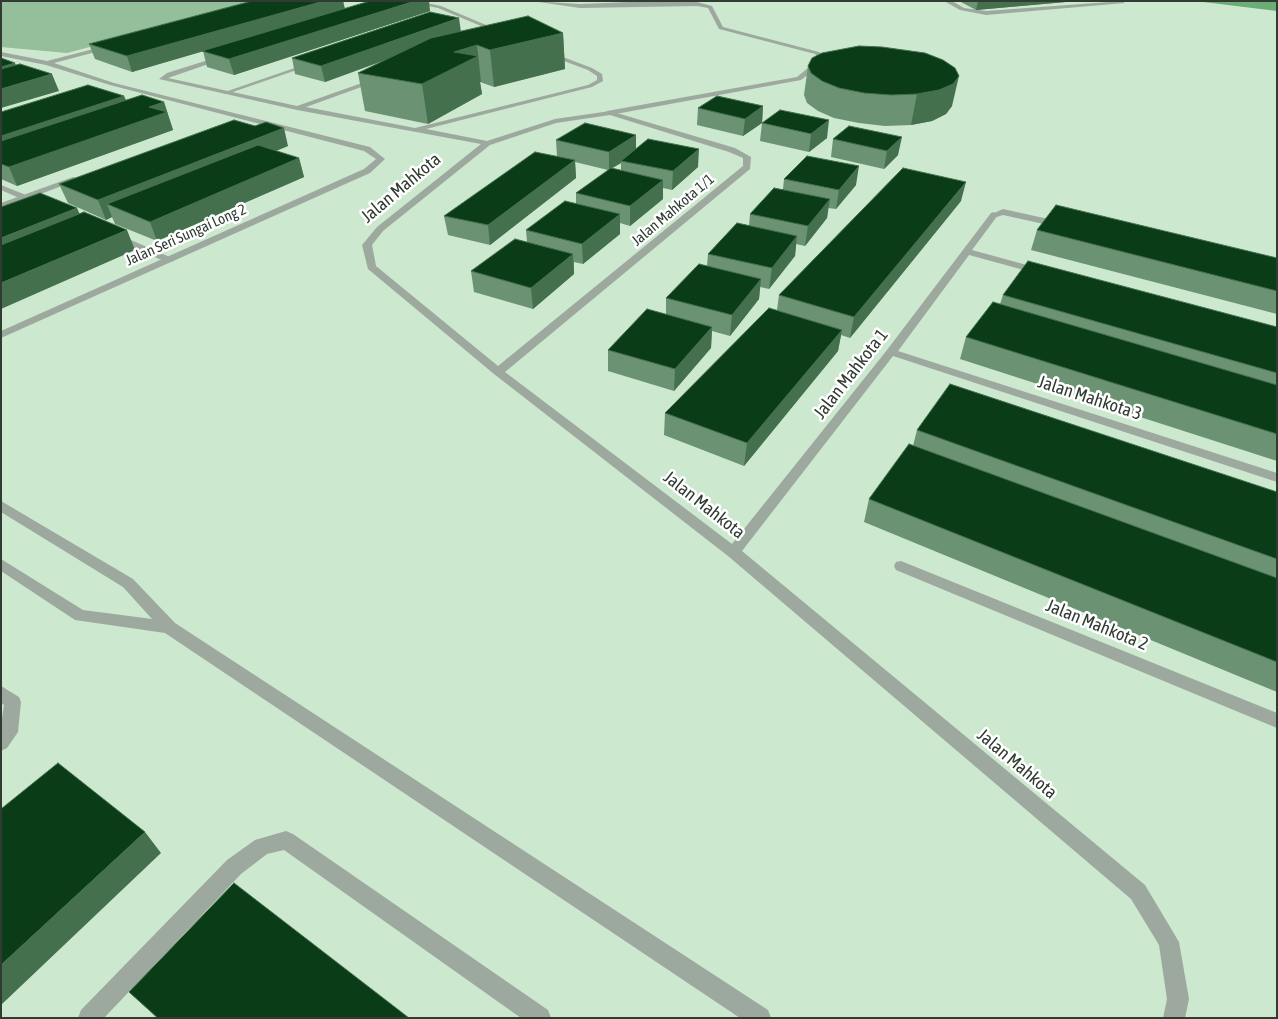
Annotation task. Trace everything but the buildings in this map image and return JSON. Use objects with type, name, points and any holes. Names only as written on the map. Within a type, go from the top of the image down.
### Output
[{"type":"street","points":[[535,1],[580,6],[658,3]]},
{"type":"street","points":[[946,1],[962,9],[986,13],[1122,3]]},
{"type":"street","points":[[404,3],[421,2],[458,14],[511,38]]},
{"type":"street","name":"Jalan Mahkota","points":[[658,3],[697,4],[710,7],[721,28],[817,53],[823,58],[820,63],[799,79],[610,114],[555,121],[487,143],[380,229],[367,245],[371,267],[498,372],[733,552],[1138,892],[1169,942],[1178,999],[1174,1018]]},
{"type":"street","points":[[449,17],[458,14]]},
{"type":"street","points":[[491,40],[502,35]]},
{"type":"street","points":[[47,63],[114,45]]},
{"type":"street","points":[[413,130],[590,86],[600,81],[600,75],[590,69],[537,49]]},
{"type":"street","points":[[1,54],[47,63],[112,84],[241,118]]},
{"type":"street","points":[[235,54],[169,74],[162,78],[297,108],[487,143]]},
{"type":"street","points":[[225,92],[318,61]]},
{"type":"street","points":[[297,108],[380,79]]},
{"type":"street","points":[[94,89],[112,84]]},
{"type":"street","name":"Jalan Mahkota 1/1","points":[[498,372],[746,167],[747,157],[732,150],[610,114]]},
{"type":"street","points":[[222,125],[241,118]]},
{"type":"street","name":"Jalan Seri Sungai Long 2","points":[[1,334],[367,170],[381,159],[367,149],[241,118]]},
{"type":"street","points":[[1,206],[82,176]]},
{"type":"street","points":[[1,187],[52,209]]},
{"type":"street","name":"Jalan Mahkota 1","points":[[733,552],[891,352],[994,215],[1003,212],[1076,228]]},
{"type":"street","points":[[106,232],[169,260]]},
{"type":"street","points":[[967,252],[1052,274]]},
{"type":"street","name":"Jalan Mahkota 3","points":[[891,352],[1277,478]]},
{"type":"street","points":[[1,506],[128,583],[169,627],[760,1018]]},
{"type":"street","points":[[1,564],[80,616],[169,627]]},
{"type":"street","name":"Jalan Mahkota 2","points":[[901,566],[1277,721]]},
{"type":"street","points":[[1,693],[12,702],[9,732],[1,743]]},
{"type":"street","points":[[89,1018],[234,867],[262,846],[286,840],[540,1018]]},
{"type":"green space","points":[[1,1],[261,1],[67,53],[1,47]]},
{"type":"green space","points":[[1195,1],[1277,1],[1277,11]]}]
